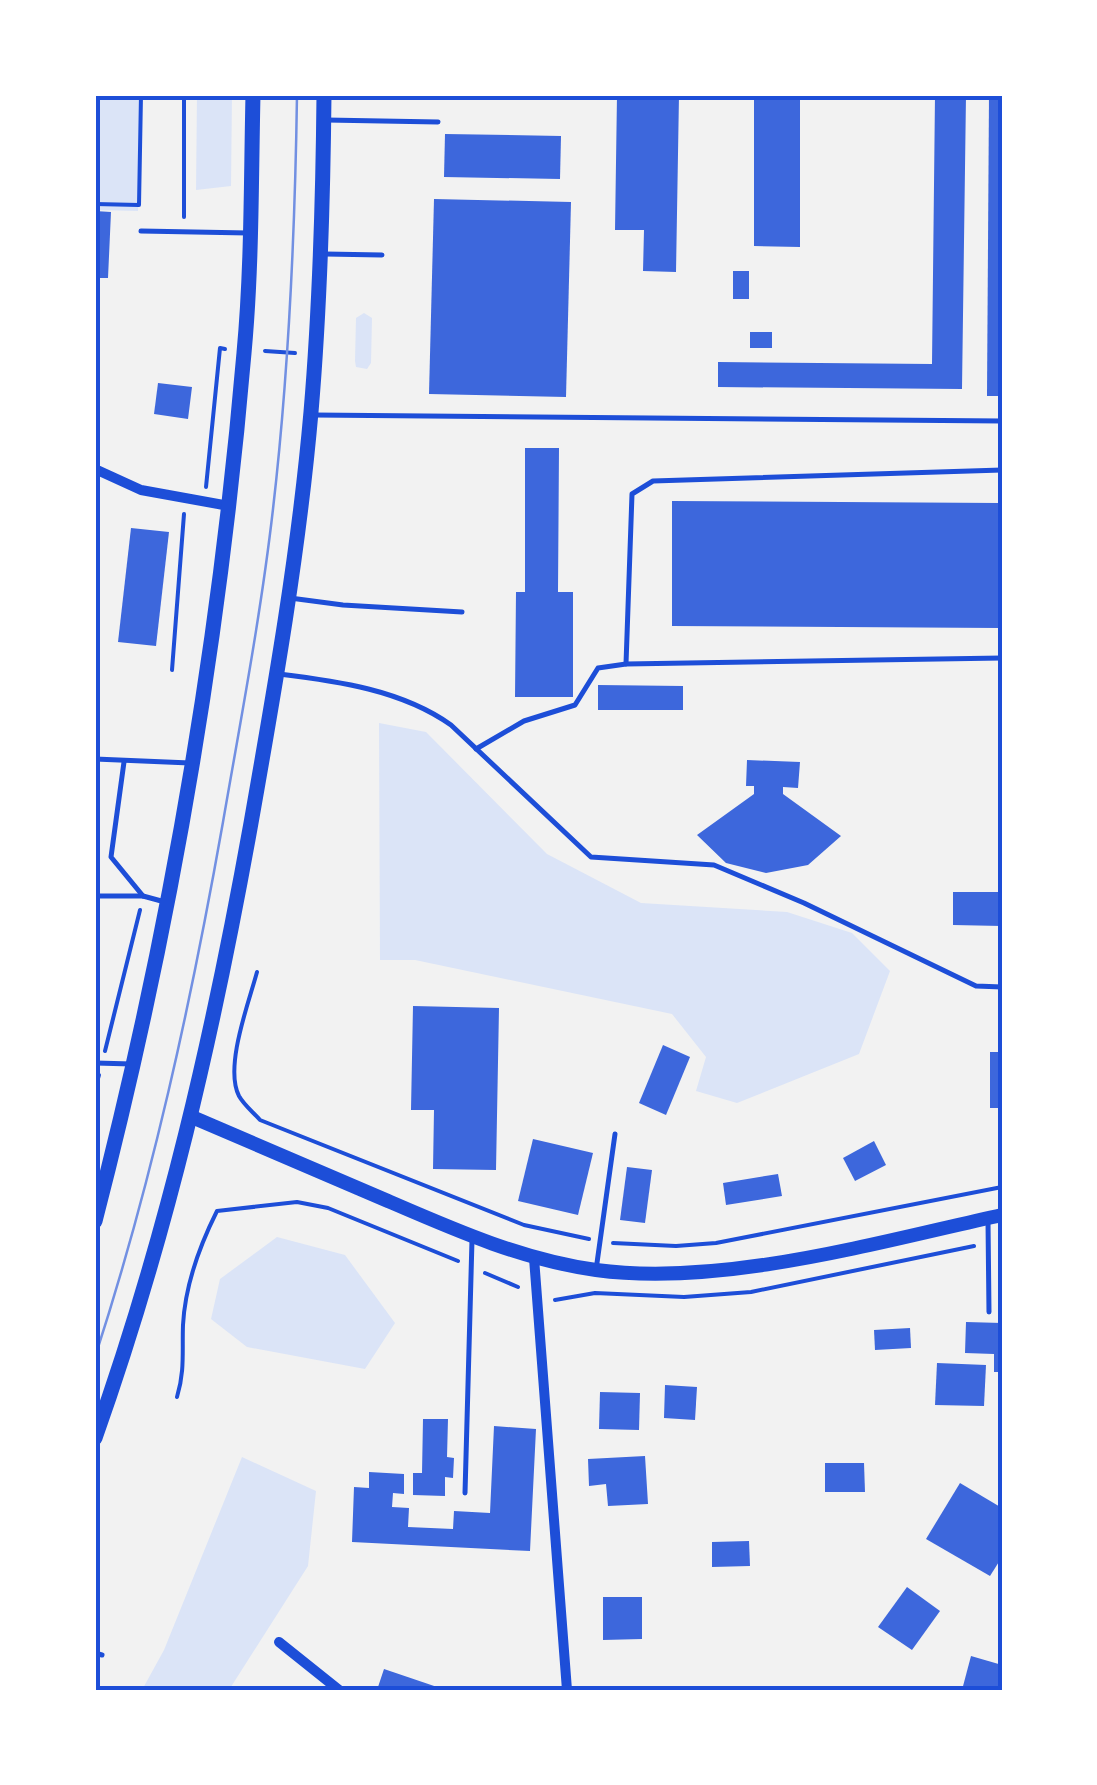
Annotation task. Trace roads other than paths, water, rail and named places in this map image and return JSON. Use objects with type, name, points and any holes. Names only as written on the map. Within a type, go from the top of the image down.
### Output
[{"type":"main road","points":[[95,1221],[168,903],[229,506],[245,350],[253,95]]},
{"type":"main road","points":[[95,1438],[160,1242],[192,1117],[224,972],[276,674],[311,415],[322,254],[324,95]]},
{"type":"street","points":[[95,469],[141,490],[229,506]]},
{"type":"street","points":[[192,1117],[472,1237],[534,1258],[596,1270],[657,1273],[755,1264],[995,1216]]},
{"type":"street","points":[[534,1258],[567,1690]]},
{"type":"street","points":[[279,1642],[339,1690]]},
{"type":"lane","points":[[324,120],[438,122]]},
{"type":"lane","points":[[141,231],[250,233]]},
{"type":"lane","points":[[322,254],[382,255]]},
{"type":"lane","points":[[311,415],[1002,421]]},
{"type":"lane","points":[[626,664],[632,494],[652,481],[1002,470]]},
{"type":"lane","points":[[288,598],[462,612]]},
{"type":"lane","points":[[476,749],[524,722],[575,705],[598,668],[626,664],[1002,658]]},
{"type":"lane","points":[[276,674],[339,681],[430,710],[591,857],[714,865],[804,903],[976,986],[1002,988]]},
{"type":"lane","points":[[95,759],[192,763]]},
{"type":"lane","points":[[124,762],[111,857],[143,896]]},
{"type":"lane","points":[[95,896],[143,896],[168,903]]},
{"type":"lane","points":[[98,1063],[134,1064]]},
{"type":"lane","points":[[596,1270],[615,1134]]},
{"type":"lane","points":[[990,1312],[995,1216]]},
{"type":"lane","points":[[465,1493],[472,1237]]},
{"type":"tram line","points":[[95,1357],[135,1225],[183,1025],[257,627],[283,406],[293,251],[297,95]]}]
